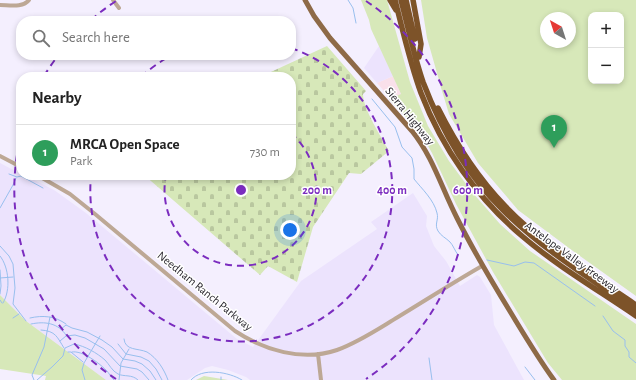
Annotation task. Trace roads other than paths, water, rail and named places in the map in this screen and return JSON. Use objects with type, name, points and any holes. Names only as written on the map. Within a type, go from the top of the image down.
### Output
[{"type":"highway","points":[[390,0],[398,14]]},
{"type":"highway","name":"Antelope Valley Freeway","points":[[395,0],[409,54],[425,103],[444,142],[466,175],[490,205],[522,236],[549,257],[636,316]]},
{"type":"highway","points":[[400,0],[415,64],[426,97],[459,160],[481,190],[513,224],[544,249],[595,285],[597,289]]},
{"type":"highway","points":[[400,0],[418,63],[432,104],[451,142],[471,173],[502,209],[532,237],[636,310]]},
{"type":"highway","name":"Antelope Valley Freeway","points":[[406,0],[419,57],[436,102],[446,123],[468,160],[490,190],[512,214],[536,234],[636,305]]},
{"type":"highway","points":[[413,0],[421,44],[419,57]]},
{"type":"main road","name":"Sierra Highway","points":[[305,0],[330,38],[422,144],[431,160],[457,218],[482,266],[554,380]]},
{"type":"street","points":[[0,5],[18,5],[28,2],[29,0]]},
{"type":"street","points":[[113,0],[118,8]]},
{"type":"street","points":[[0,156],[16,164]]},
{"type":"street","name":"Needham Ranch Parkway","points":[[46,180],[70,194],[243,336],[263,346],[283,352],[318,354],[335,350],[358,340],[482,266]]},
{"type":"street","points":[[318,354],[321,380]]},
{"type":"waterway","points":[[348,0],[353,8],[356,23]]},
{"type":"waterway","points":[[372,99],[395,127],[402,147],[412,158],[414,179],[435,208],[437,215],[436,226],[438,231],[451,243],[458,255]]},
{"type":"waterway","points":[[9,174],[16,177]]},
{"type":"waterway","points":[[0,208],[16,178]]},
{"type":"waterway","points":[[28,180],[43,188]]},
{"type":"waterway","points":[[0,246],[9,256],[13,264],[15,288],[13,304],[26,321]]},
{"type":"waterway","points":[[0,256],[5,266],[8,279],[6,298],[3,303]]},
{"type":"waterway","points":[[487,260],[514,266],[525,262],[534,263],[595,306]]},
{"type":"waterway","points":[[0,270],[0,294]]},
{"type":"waterway","points":[[0,278],[13,277]]},
{"type":"waterway","points":[[13,318],[19,314]]},
{"type":"waterway","points":[[603,316],[613,331],[625,340],[625,346],[629,352],[629,357],[636,363]]},
{"type":"waterway","points":[[30,318],[49,317],[58,319],[66,324]]},
{"type":"waterway","points":[[34,380],[32,375],[44,347],[50,317]]},
{"type":"waterway","points":[[31,324],[46,323],[55,325],[66,335]]},
{"type":"waterway","points":[[61,329],[66,325],[87,332],[102,340],[112,347],[123,359],[142,364],[150,371],[156,380]]},
{"type":"waterway","points":[[41,330],[53,333],[64,348]]},
{"type":"waterway","points":[[60,341],[66,336],[75,335],[85,338],[104,349],[120,366],[137,369],[149,380]]},
{"type":"waterway","points":[[85,380],[82,370],[84,363],[100,336]]},
{"type":"waterway","points":[[124,339],[127,346],[147,352],[154,357],[168,380]]},
{"type":"waterway","points":[[37,380],[63,356],[65,348],[74,344],[87,348],[98,355],[105,360],[116,373],[133,377],[138,380]]},
{"type":"waterway","points":[[118,344],[126,354],[141,357],[149,361],[156,369],[162,380]]},
{"type":"waterway","points":[[119,380],[121,363],[129,349]]},
{"type":"waterway","points":[[68,352],[71,352],[83,362]]},
{"type":"waterway","points":[[72,352],[81,353],[95,361],[106,370],[114,380]]},
{"type":"waterway","points":[[429,358],[432,380]]},
{"type":"waterway","points":[[525,367],[535,380]]},
{"type":"waterway","points":[[191,380],[202,373],[209,372],[223,373],[242,380]]},
{"type":"place","name":"MRCA Open Space","points":[[554,148]]}]
